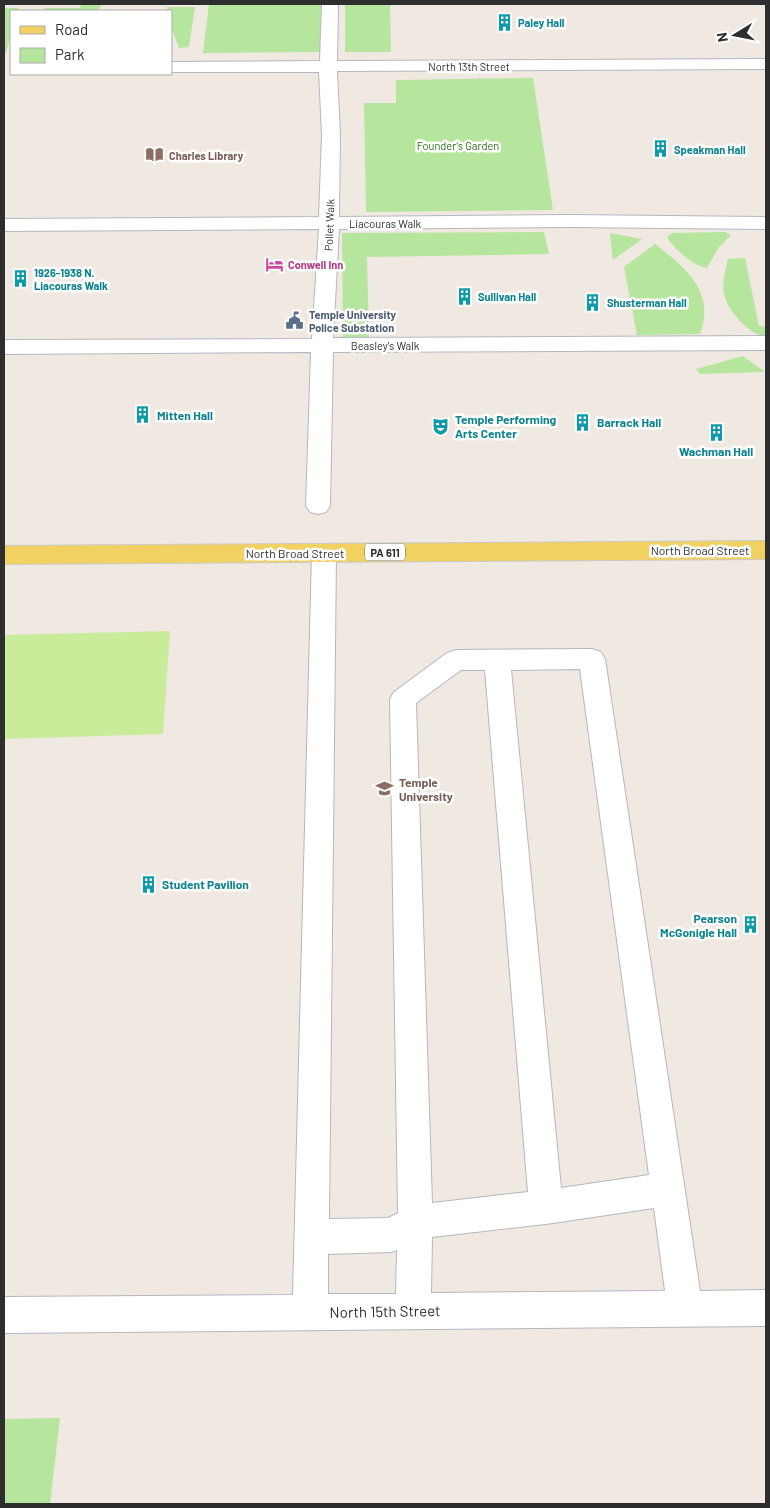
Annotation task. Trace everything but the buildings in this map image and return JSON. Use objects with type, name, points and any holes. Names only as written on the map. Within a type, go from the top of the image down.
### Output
[{"type":"main road","name":"North Broad Street","points":[[4,554],[766,550]]},
{"type":"street","name":"Pollet Walk","points":[[318,506],[322,345],[329,223],[331,135],[330,4]]},
{"type":"street","name":"North 13th Street","points":[[172,67],[766,64]]},
{"type":"street","name":"Liacouras Walk","points":[[4,225],[570,221],[766,223]]},
{"type":"street","name":"Beasley's Walk","points":[[4,347],[766,343]]},
{"type":"street","points":[[310,1312],[324,553]]},
{"type":"street","points":[[413,1311],[414,1222],[402,699],[456,660],[592,659],[685,1309]]},
{"type":"street","points":[[497,660],[546,1207]]},
{"type":"street","points":[[310,1236],[391,1235],[414,1222],[546,1207],[668,1189]]},
{"type":"street","name":"North 15th Street","points":[[4,1315],[766,1308]]},
{"type":"green space","points":[[81,4],[102,4],[99,10],[43,10],[44,8],[80,8]]},
{"type":"green space","points":[[209,4],[321,4],[320,52],[203,53]]},
{"type":"green space","points":[[345,4],[390,4],[391,52],[345,52]]},
{"type":"green space","points":[[167,7],[195,7],[189,47],[179,48],[172,30],[172,10],[167,10]]},
{"type":"green space","points":[[4,8],[19,8],[18,10],[10,10],[10,39],[6,53],[4,53]]},
{"type":"green space","name":"Founder's Garden","points":[[533,78],[553,210],[366,212],[364,103],[396,103],[396,80]]},
{"type":"green space","points":[[544,232],[549,254],[367,257],[369,338],[343,338],[342,233]]},
{"type":"green space","points":[[725,232],[731,235],[719,247],[707,268],[696,264],[684,256],[667,237],[672,233]]},
{"type":"green space","points":[[610,233],[642,239],[613,260]]},
{"type":"green space","points":[[655,244],[687,272],[701,293],[704,305],[704,319],[700,334],[637,335],[624,267]]},
{"type":"green space","points":[[745,258],[759,326],[766,327],[766,337],[747,328],[725,298],[723,283],[728,259]]},
{"type":"green space","points":[[743,356],[765,372],[700,374],[696,369]]},
{"type":"green space","points":[[170,631],[163,734],[4,739],[4,635]]},
{"type":"green space","points":[[60,1418],[50,1504],[4,1504],[4,1419]]},
{"type":"place","name":"Paley Hall","points":[[504,22]]},
{"type":"place","name":"Speakman Hall","points":[[660,149]]},
{"type":"place","name":"Charles Library","points":[[155,155]]},
{"type":"place","name":"Conwell Inn","points":[[274,264]]},
{"type":"place","name":"1926-1938 N. Liacouras Walk","points":[[20,278]]},
{"type":"place","name":"Sullivan Hall","points":[[464,296]]},
{"type":"place","name":"Shusterman Hall","points":[[593,302]]},
{"type":"place","name":"Temple University Police Substation","points":[[295,320]]},
{"type":"place","name":"Mitten Hall","points":[[143,415]]},
{"type":"place","name":"Barrack Hall","points":[[583,422]]},
{"type":"place","name":"Temple Performing Arts Center","points":[[441,426]]},
{"type":"place","name":"Wachman Hall","points":[[716,432]]},
{"type":"place","name":"Temple University","points":[[385,789]]},
{"type":"place","name":"Student Pavilion","points":[[148,884]]},
{"type":"place","name":"Pearson McGonigle Hall","points":[[751,925]]}]
